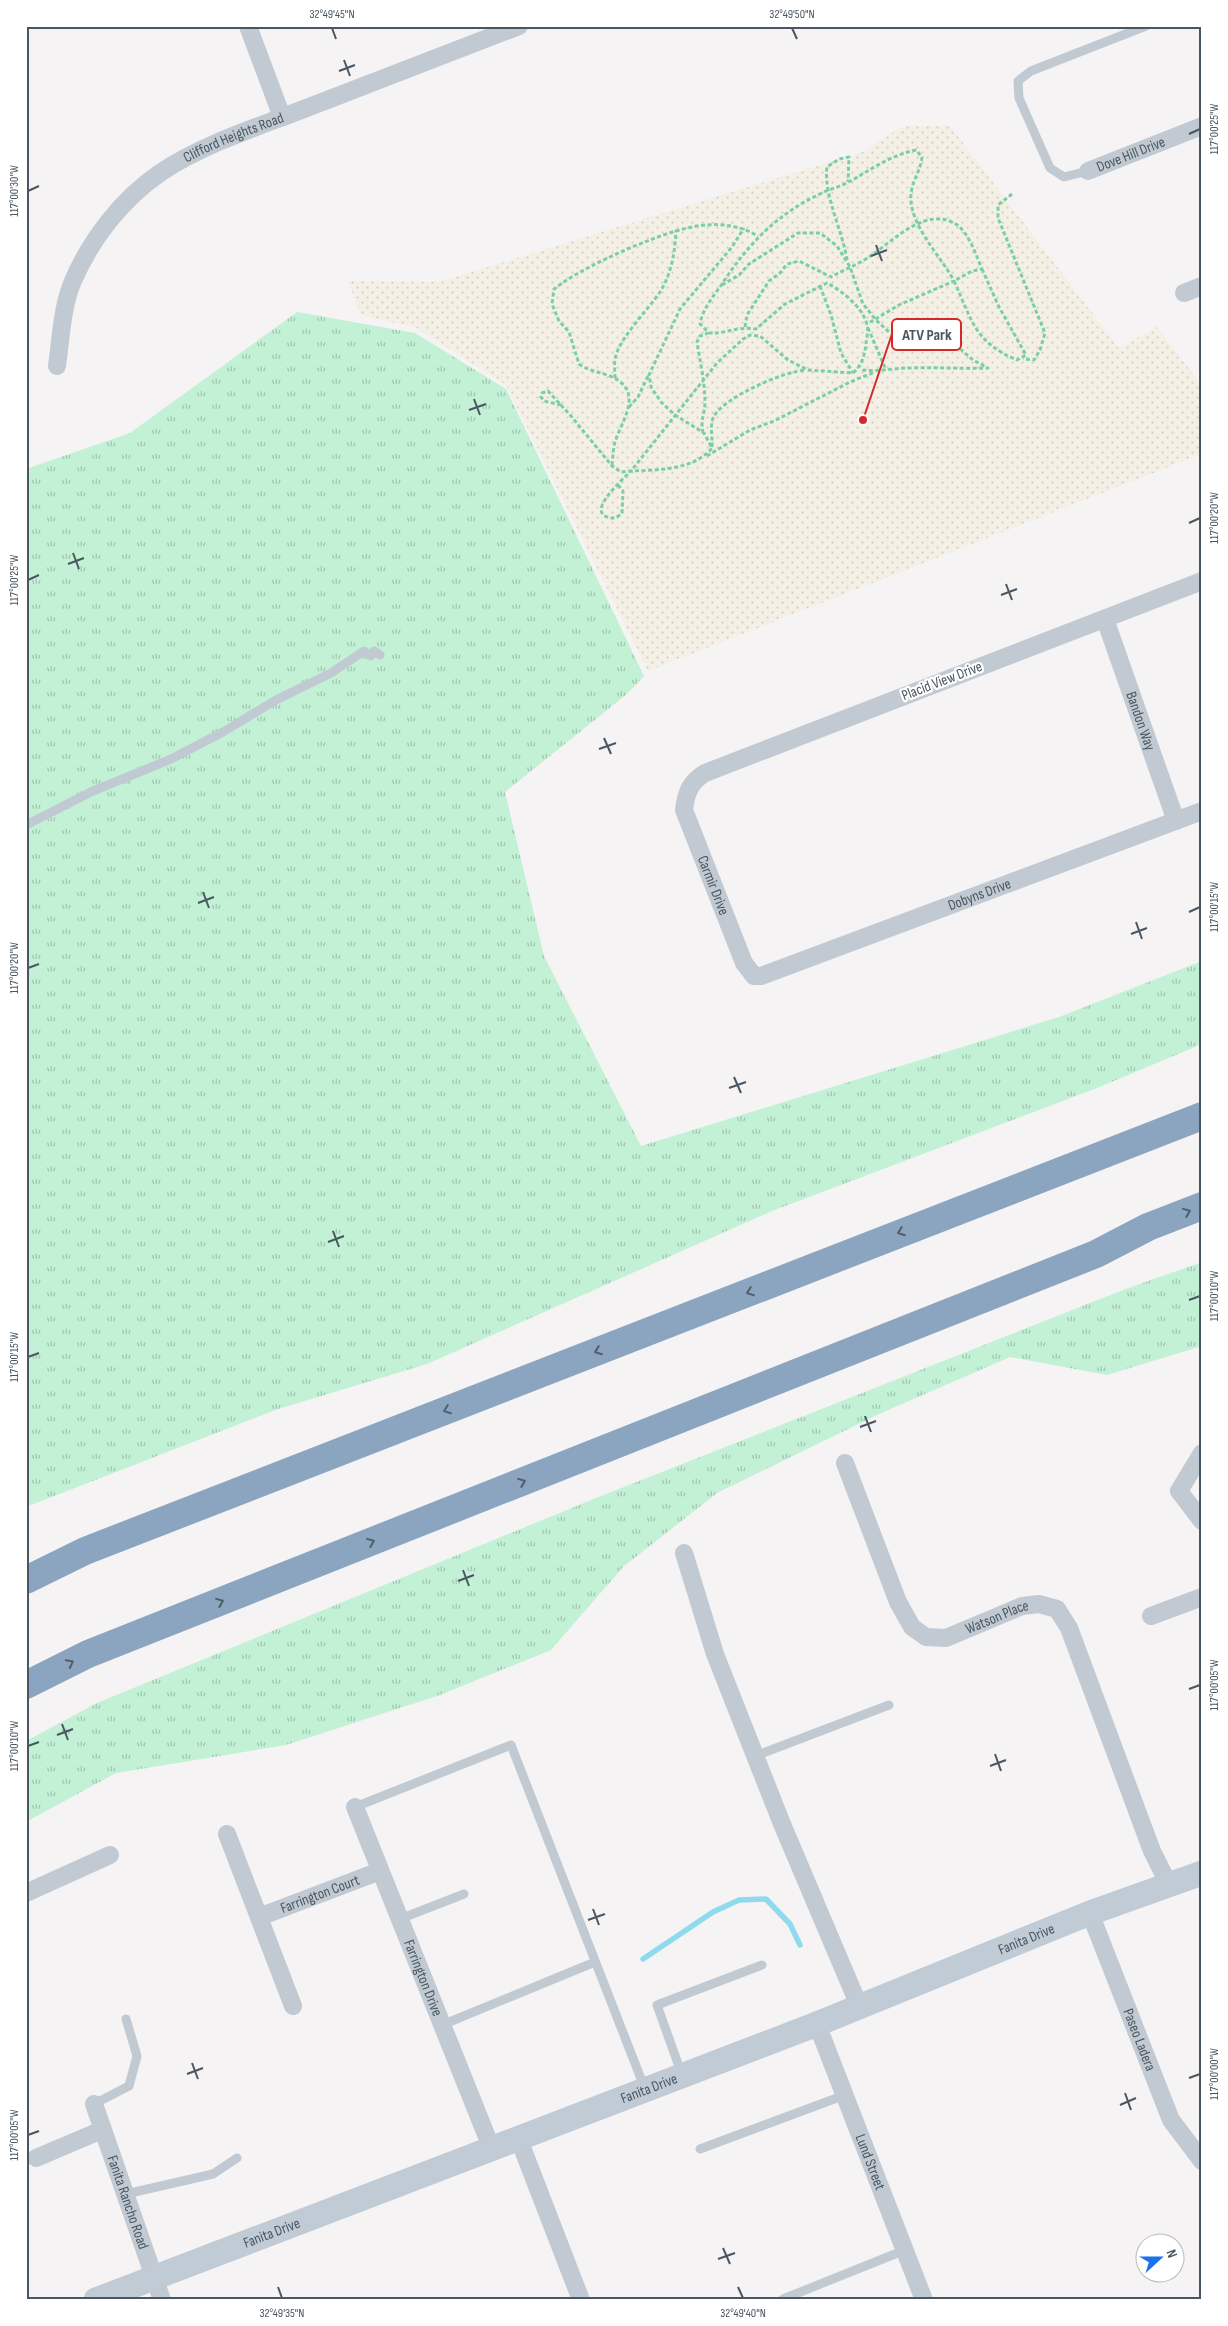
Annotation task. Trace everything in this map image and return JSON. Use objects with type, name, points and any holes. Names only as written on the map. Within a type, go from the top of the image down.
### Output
[{"type":"highway","points":[[946,1215],[1202,1097]]},
{"type":"highway","points":[[26,1580],[85,1551],[1202,1116]]},
{"type":"highway","points":[[26,1685],[88,1654],[1096,1254],[1148,1227],[1202,1206]]},
{"type":"highway","points":[[1096,1254],[1118,1254],[1202,1226]]},
{"type":"main road","name":"Fanita Drive","points":[[96,2300],[518,2137],[860,2008],[1090,1912],[1202,1873]]},
{"type":"street","points":[[248,26],[282,117]]},
{"type":"street","name":"Clifford Heights Road","points":[[57,366],[68,294],[73,279],[100,233],[120,208],[147,183],[184,158],[282,117],[519,26]]},
{"type":"street","name":"Dove Hill Drive","points":[[1088,171],[1202,126]]},
{"type":"street","points":[[1184,293],[1202,286]]},
{"type":"street","name":"Placid View Drive","points":[[688,790],[694,780],[705,773],[1202,581]]},
{"type":"street","name":"Bandon Way","points":[[1105,618],[1176,821]]},
{"type":"street","name":"Carmir Drive","points":[[688,790],[684,810],[744,963],[754,976]]},
{"type":"street","name":"Dobyns Drive","points":[[754,976],[770,972],[1202,811]]},
{"type":"street","points":[[1202,1453],[1179,1491],[1202,1521]]},
{"type":"street","name":"Watson Place","points":[[845,1464],[898,1602],[912,1627],[926,1638],[946,1638],[1022,1606],[1039,1604],[1057,1610],[1069,1628],[1152,1851],[1170,1885]]},
{"type":"street","points":[[684,1553],[715,1654],[755,1756],[860,2008]]},
{"type":"street","points":[[1151,1616],[1202,1597]]},
{"type":"street","name":"Farrington Drive","points":[[355,1807],[492,2147]]},
{"type":"street","points":[[227,1834],[293,2006]]},
{"type":"street","points":[[26,1892],[110,1855]]},
{"type":"street","name":"Farrington Court","points":[[259,1917],[380,1871]]},
{"type":"street","name":"Paseo Ladera","points":[[1090,1912],[1171,2120],[1202,2161]]},
{"type":"street","name":"Lund Street","points":[[817,2024],[924,2300]]},
{"type":"street","name":"Fanita Rancho Road","points":[[94,2104],[162,2300]]},
{"type":"street","points":[[36,2158],[102,2130]]},
{"type":"street","points":[[518,2137],[581,2300]]},
{"type":"lane","points":[[1088,171],[1064,177],[1050,168],[1019,98],[1018,81],[1031,71],[1146,26]]},
{"type":"lane","points":[[26,824],[93,791],[171,759],[223,732],[276,700],[332,673],[364,651],[371,656],[374,651],[380,655]]},
{"type":"lane","points":[[755,1756],[889,1705]]},
{"type":"lane","points":[[355,1807],[511,1745],[645,2090]]},
{"type":"lane","points":[[400,1919],[464,1894]]},
{"type":"lane","points":[[442,2025],[595,1962]]},
{"type":"lane","points":[[682,2076],[657,2005],[762,1965]]},
{"type":"lane","points":[[94,2104],[129,2086],[137,2056],[126,2019]]},
{"type":"lane","points":[[700,2149],[845,2095]]},
{"type":"lane","points":[[126,2194],[213,2174],[236,2158]]},
{"type":"lane","points":[[783,2300],[905,2250]]},
{"type":"path","points":[[708,333],[700,324],[702,314],[731,268],[758,236],[790,210],[894,157],[916,150],[922,157],[921,166],[912,185],[910,196],[918,224],[954,281],[977,332],[991,346],[1007,356],[1017,360],[1034,360],[1040,350],[1045,333],[998,218],[998,205],[1012,194]]},
{"type":"path","points":[[560,405],[544,401],[541,397],[542,392],[548,392],[560,405],[612,466],[621,472],[656,470],[684,464],[704,457],[750,430],[774,421],[850,382],[877,372],[909,368],[957,370],[988,368],[973,360],[958,347],[941,341],[890,333],[863,304],[849,265],[828,190],[827,167],[840,159],[849,157],[848,182]]},
{"type":"path","points":[[745,327],[747,315],[768,281],[780,273],[787,264],[799,261],[831,277],[849,265],[866,258],[909,228],[940,219],[955,223],[966,236],[999,308],[1024,350],[1026,355],[1023,359]]},
{"type":"path","points":[[612,466],[614,443],[626,418],[630,400],[626,388],[615,378],[588,370],[578,364],[569,332],[559,321],[552,304],[554,289],[571,276],[614,255],[676,230],[722,224],[744,228],[758,236]]},
{"type":"path","points":[[628,407],[638,397],[680,310],[732,247],[744,228]]},
{"type":"path","points":[[615,378],[615,357],[622,344],[661,291],[668,276],[674,254],[676,230]]},
{"type":"path","points":[[719,287],[739,275],[749,264],[798,233],[820,234],[837,246],[849,265]]},
{"type":"path","points":[[704,457],[712,448],[714,416],[727,404],[769,379],[785,373],[808,370],[853,373],[861,366],[865,353],[868,326],[899,305],[972,271],[982,269]]},
{"type":"path","points":[[712,448],[700,420],[704,413],[705,401],[698,342],[700,336],[708,333],[722,334],[733,328],[745,327],[756,329],[785,304],[827,283],[840,290],[852,301],[868,326],[886,370]]},
{"type":"path","points":[[820,286],[831,315],[841,353],[853,373]]},
{"type":"path","points":[[618,485],[623,491],[622,512],[616,518],[609,518],[601,511],[603,501],[631,471],[717,363],[750,335],[760,336],[788,360],[808,370]]},
{"type":"path","points":[[861,366],[863,370],[877,372]]},
{"type":"path","points":[[649,375],[651,387],[661,402],[675,415],[704,433]]},
{"type":"green space","points":[[297,312],[415,333],[506,389],[644,676],[627,694],[505,792],[544,956],[641,1146],[1059,1017],[1202,961],[1202,1044],[1097,1088],[772,1211],[427,1364],[275,1410],[26,1507],[26,469],[130,433]]},
{"type":"green space","points":[[1202,1262],[1202,1346],[1107,1375],[1010,1357],[879,1414],[717,1493],[623,1567],[551,1650],[440,1695],[286,1745],[116,1773],[26,1822],[26,1741],[97,1703],[596,1498],[1123,1290]]},
{"type":"sand","points":[[903,126],[950,126],[1119,348],[1157,327],[1202,386],[1202,454],[648,671],[506,385],[417,328],[361,315],[348,281],[439,282],[862,152]]},
{"type":"waterway","points":[[643,1959],[713,1912],[739,1900],[766,1899],[790,1924],[800,1945]]},
{"type":"place","name":"ATV Park","points":[[863,420]]}]
